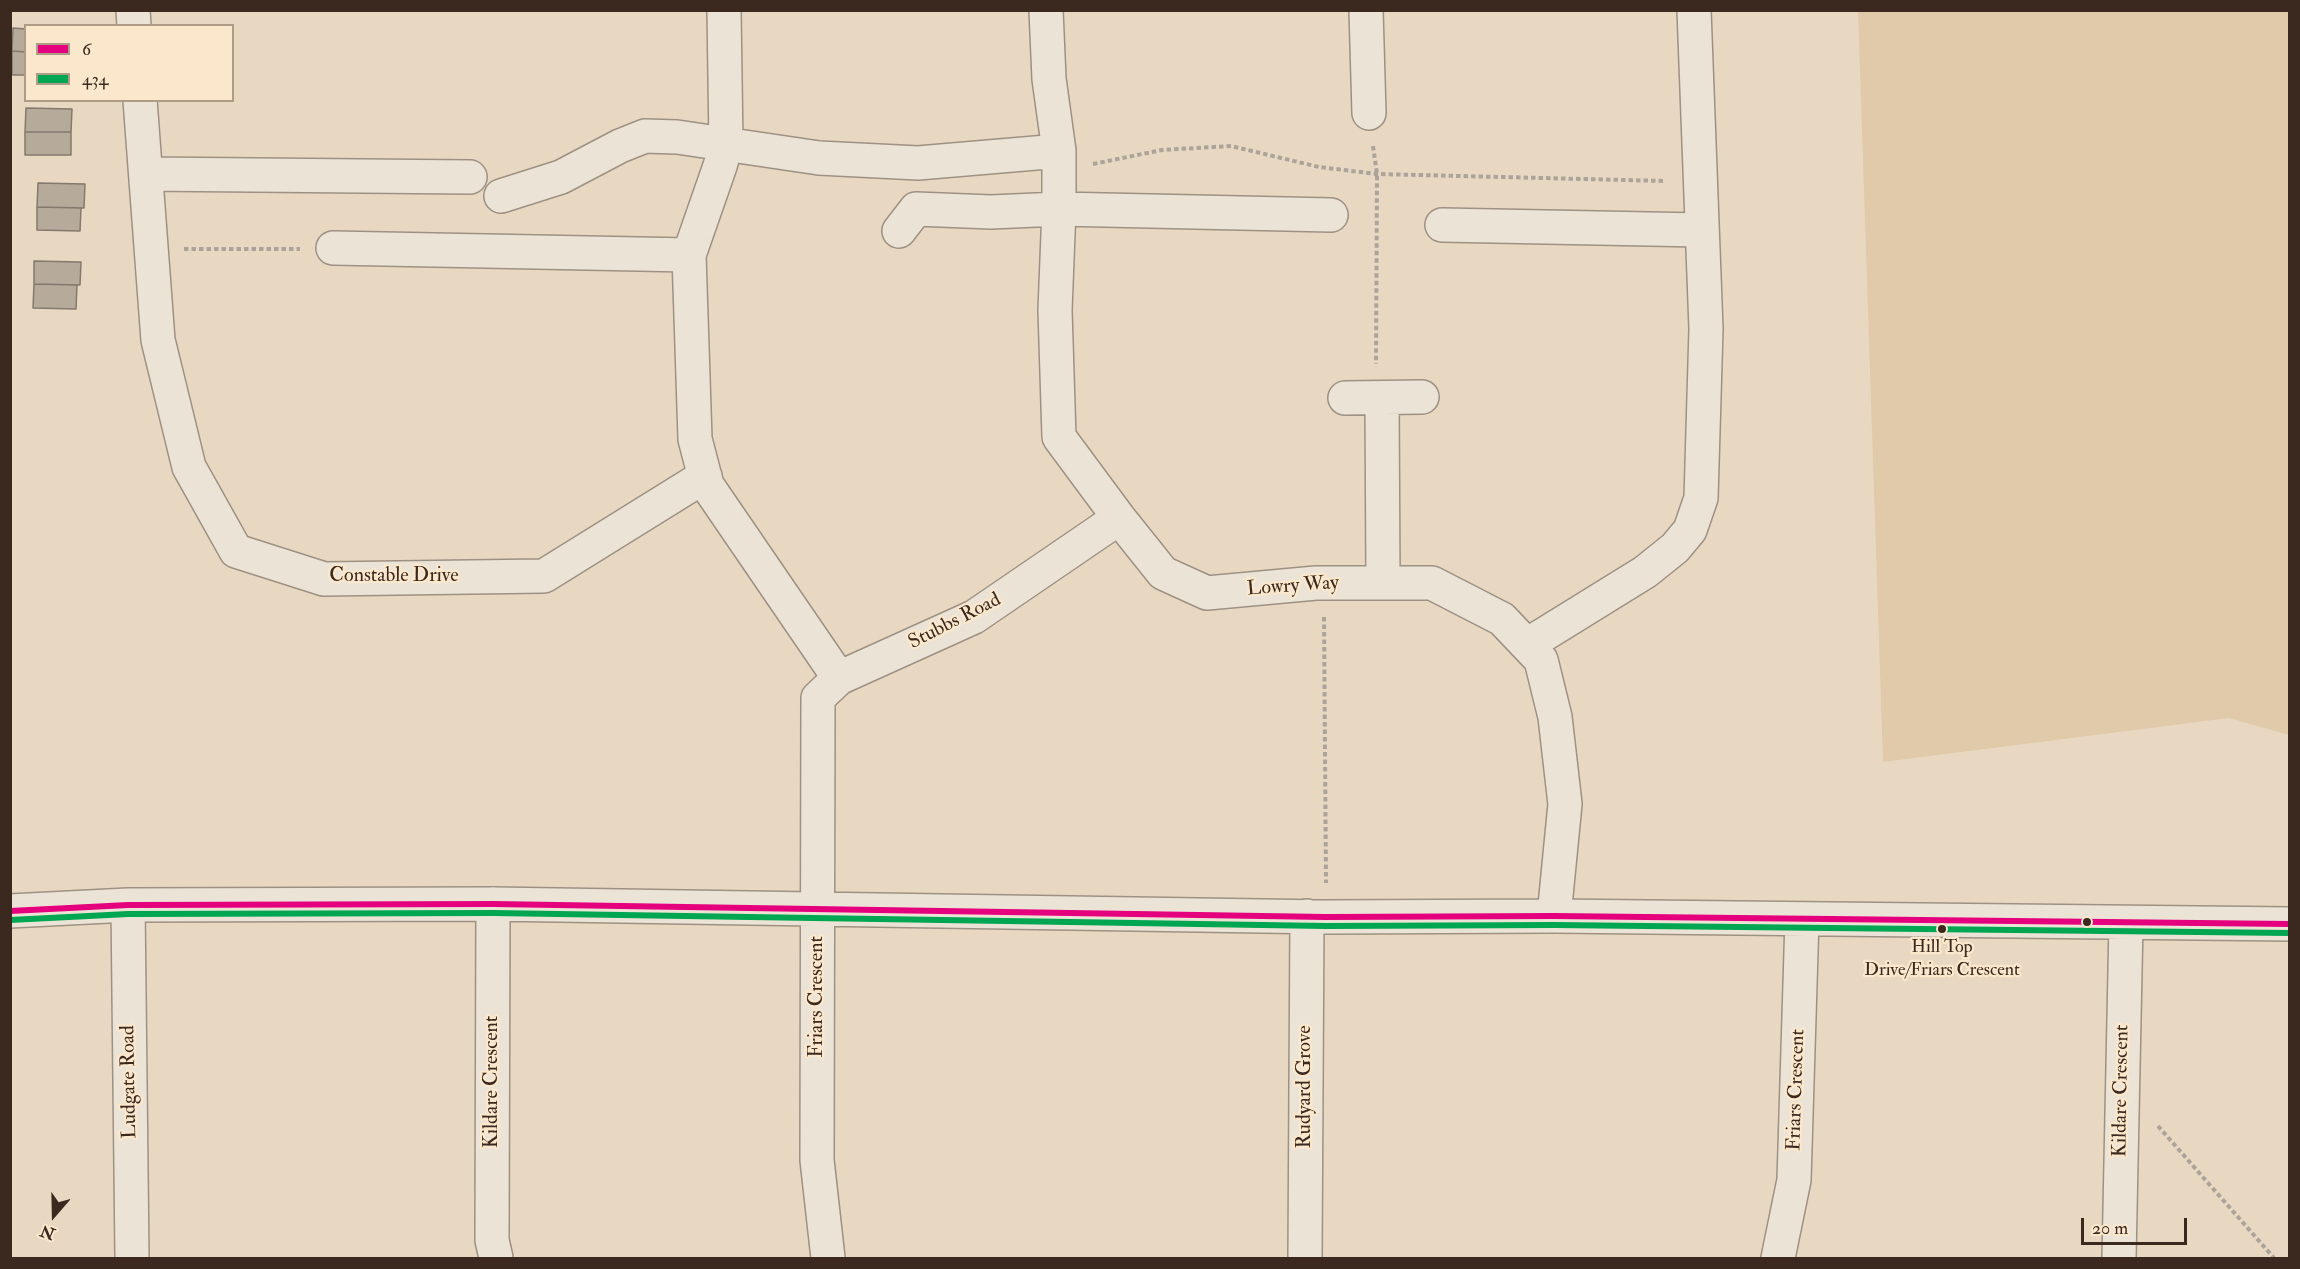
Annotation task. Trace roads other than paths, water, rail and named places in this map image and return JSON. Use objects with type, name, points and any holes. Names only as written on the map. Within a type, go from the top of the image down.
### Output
[{"type":"street","points":[[724,10],[726,145],[689,255],[694,439],[707,485],[828,688]]},
{"type":"street","name":"Lowry Way","points":[[1046,10],[1049,79],[1059,161],[1055,310],[1059,437],[1163,573],[1207,593],[1324,583],[1432,583],[1502,619],[1541,660],[1552,705],[1565,804],[1554,916]]},
{"type":"street","points":[[1366,10],[1369,113]]},
{"type":"street","points":[[1527,645],[1645,572],[1676,548],[1690,530],[1701,498],[1706,329],[1694,10]]},
{"type":"street","name":"Constable Drive","points":[[140,102],[158,340],[189,467],[236,552],[324,579],[544,576],[705,476]]},
{"type":"street","points":[[501,196],[561,177],[620,146],[645,136],[677,137],[819,158],[918,163],[1059,161]]},
{"type":"street","points":[[146,174],[470,177]]},
{"type":"street","points":[[899,231],[916,209],[991,212],[1059,209],[1331,215]]},
{"type":"street","points":[[1442,225],[1701,230]]},
{"type":"street","points":[[333,248],[689,255]]},
{"type":"street","points":[[1383,583],[1368,398],[1422,397]]},
{"type":"street","name":"Stubbs Road","points":[[828,688],[974,617],[1119,518]]},
{"type":"street","name":"Friars Crescent","points":[[828,688],[818,908],[817,1160],[828,1258]]},
{"type":"street","points":[[10,911],[128,905],[494,904],[1316,916],[1554,916],[2289,924]]},
{"type":"street","name":"Kildare Crescent","points":[[494,904],[492,1240],[496,1258]]},
{"type":"street","name":"Ludgate Road","points":[[128,905],[132,1258]]},
{"type":"street","name":"Rudyard Grove","points":[[1305,1258],[1316,916]]},
{"type":"street","name":"Friars Crescent","points":[[1778,1258],[1794,1180],[1802,919]]},
{"type":"street","name":"Kildare Crescent","points":[[2119,1258],[2126,923]]},
{"type":"place","name":"Hill Top Drive/Friars Crescent","points":[[1942,929]]}]
